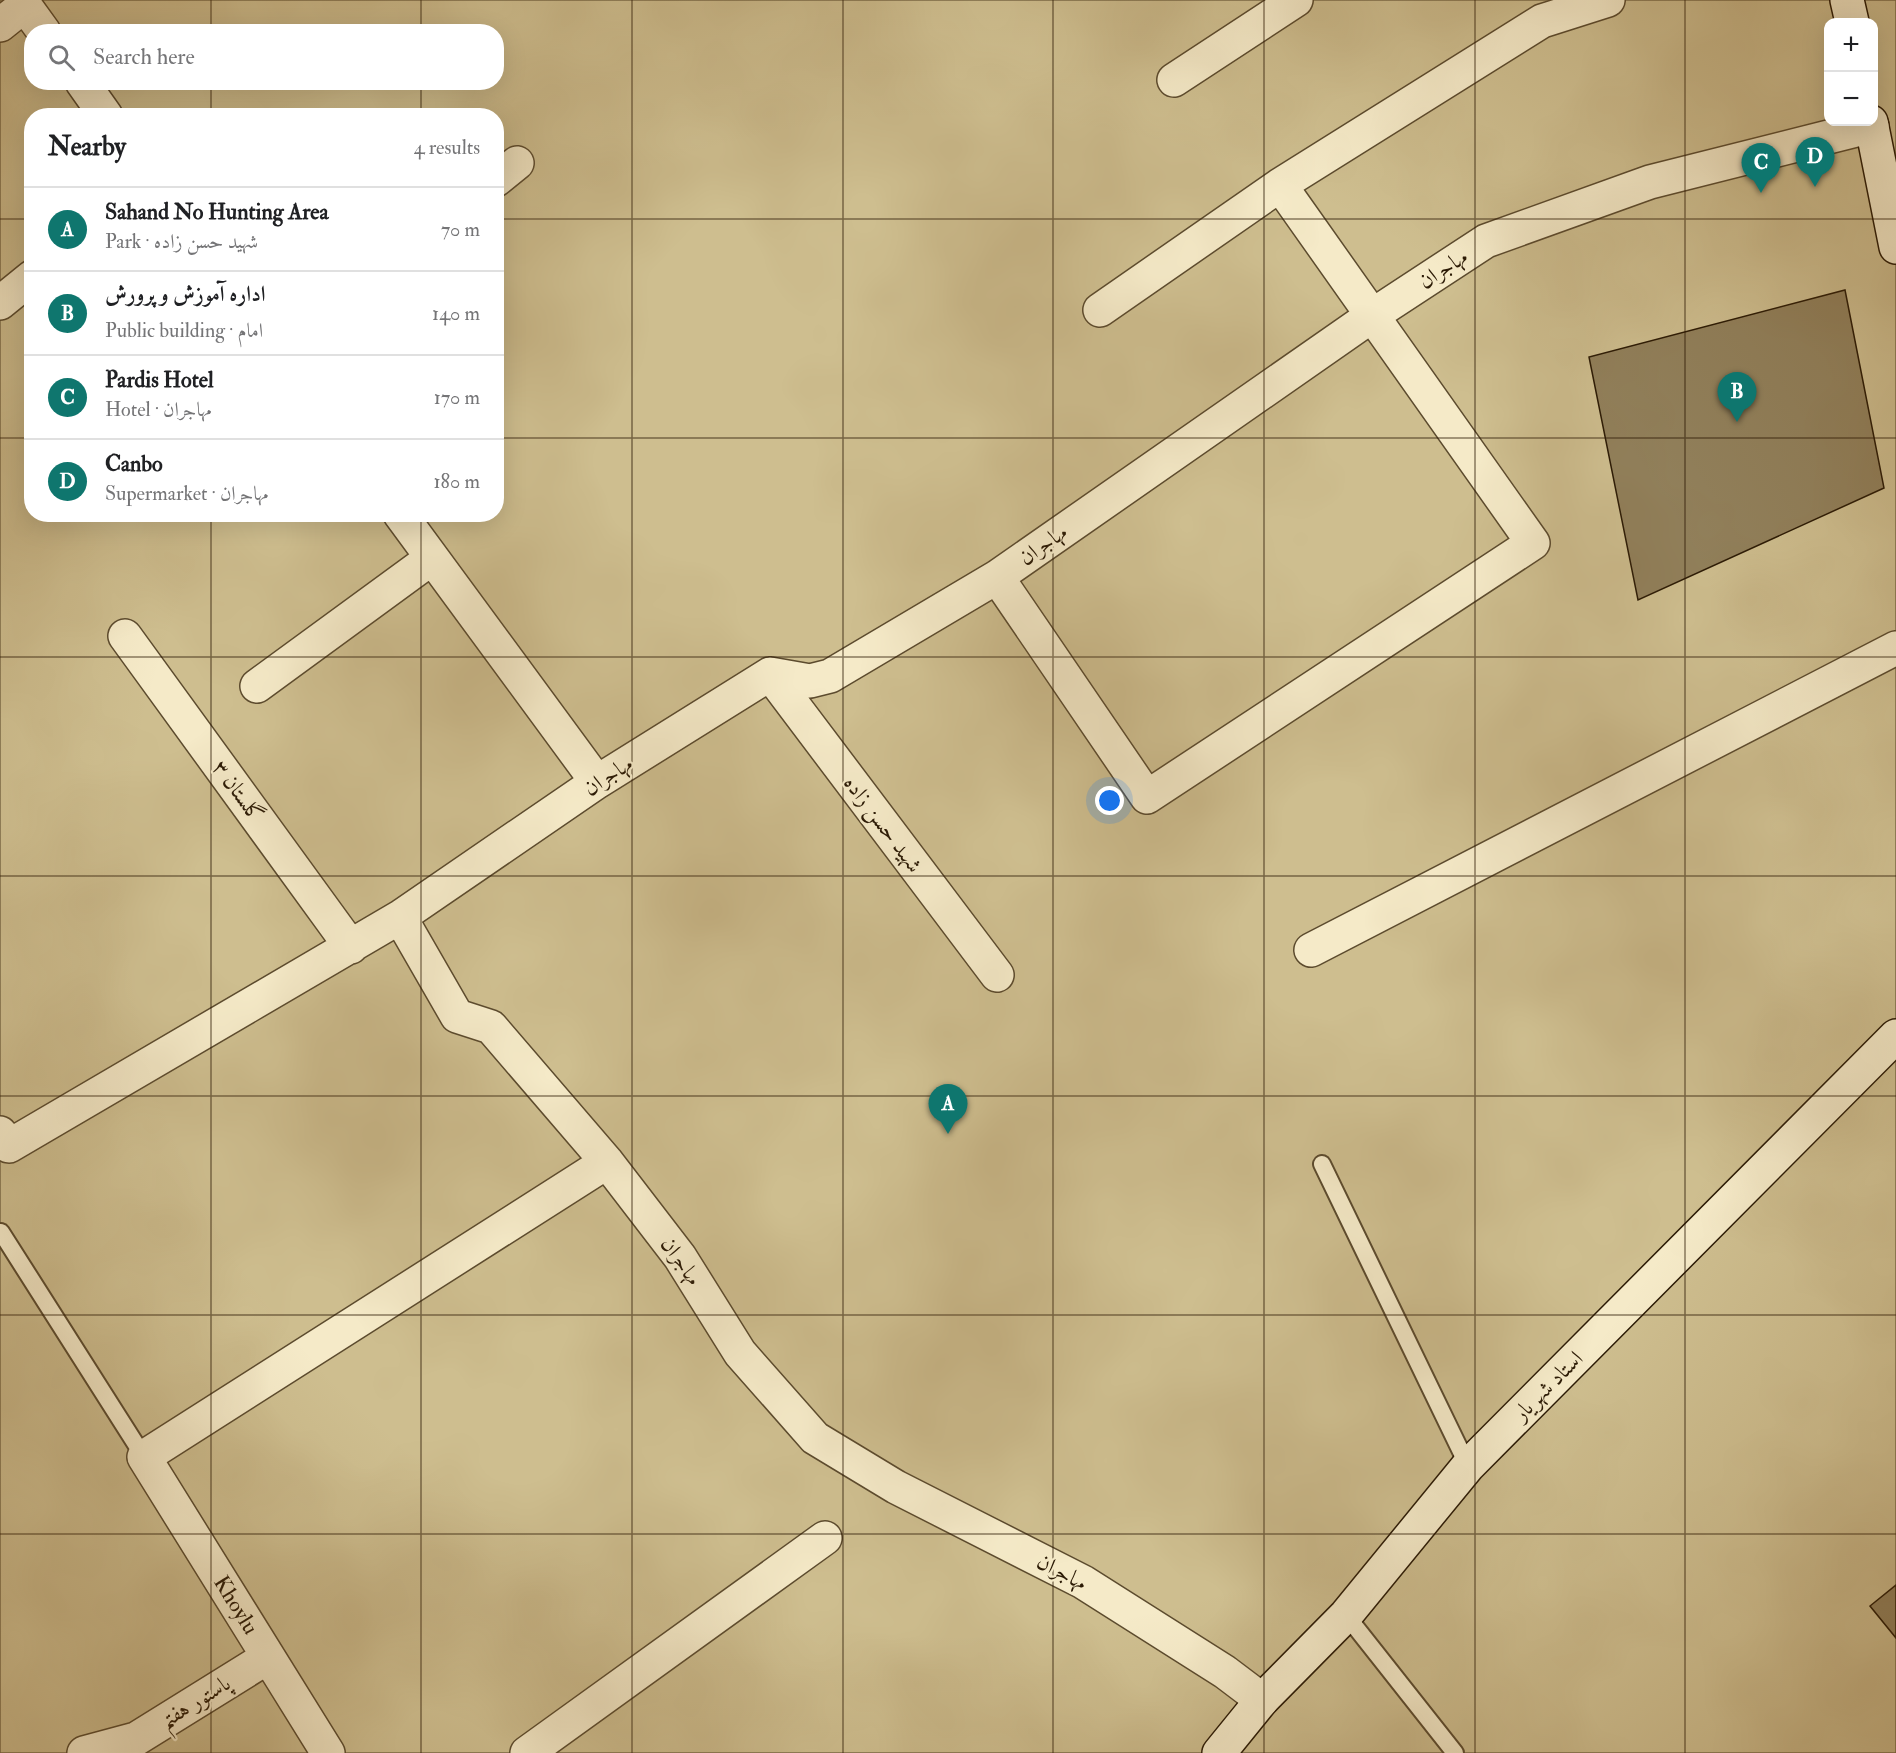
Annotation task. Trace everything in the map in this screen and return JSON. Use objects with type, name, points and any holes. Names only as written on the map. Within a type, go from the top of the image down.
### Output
[{"type":"street","points":[[1174,80],[1296,0]]},
{"type":"street","points":[[1100,310],[1280,185],[1542,21],[1608,0]]},
{"type":"street","points":[[1847,0],[1850,18]]},
{"type":"street","points":[[15,10],[33,24]]},
{"type":"street","points":[[88,90],[100,108]]},
{"type":"street","name":"مهاجران","points":[[1262,1700],[1225,1672],[1083,1582],[896,1487],[815,1438],[740,1353],[680,1257],[607,1162],[491,1027],[457,1016],[400,917],[597,782],[770,674],[810,681],[830,676],[997,577],[1373,315],[1486,241],[1650,182],[1863,126]]},
{"type":"street","points":[[1871,126],[1896,247]]},
{"type":"street","points":[[997,577],[1147,797],[1533,543],[1280,185]]},
{"type":"street","points":[[0,303],[24,284]]},
{"type":"street","points":[[406,522],[597,782]]},
{"type":"street","points":[[257,686],[432,558]]},
{"type":"street","name":"گلستان ۳","points":[[124,636],[351,947]]},
{"type":"street","points":[[1311,950],[1896,648]]},
{"type":"street","name":"شهید حسن زاده","points":[[770,674],[997,975]]},
{"type":"street","points":[[4,1139],[351,947],[400,917]]},
{"type":"street","name":"استاد شهریار","points":[[1219,1753],[1262,1700],[1346,1615],[1468,1466],[1896,1036]]},
{"type":"street","points":[[144,1457],[607,1162]]},
{"type":"street","name":"Khoylu","points":[[144,1457],[328,1753]]},
{"type":"street","points":[[527,1753],[825,1538]]},
{"type":"street","name":"پاستور هفتم","points":[[84,1753],[136,1739],[268,1657]]},
{"type":"lane","points":[[1322,1164],[1468,1466]]},
{"type":"lane","points":[[1,1232],[144,1457]]},
{"type":"lane","points":[[1346,1615],[1455,1753]]},
{"type":"shaded area","points":[[0,0],[1896,0],[1896,1753],[0,1753]]},
{"type":"building","points":[[1845,290],[1884,488],[1638,600],[1589,357]]},
{"type":"building","points":[[1896,1585],[1896,1638],[1870,1606]]},
{"type":"place","name":"Canbo","points":[[1815,187]]},
{"type":"place","name":"Pardis Hotel","points":[[1761,193]]},
{"type":"place","name":"اداره آموزش و پرورش","points":[[1737,422]]},
{"type":"place","name":"Sahand No Hunting Area","points":[[948,1134]]}]
